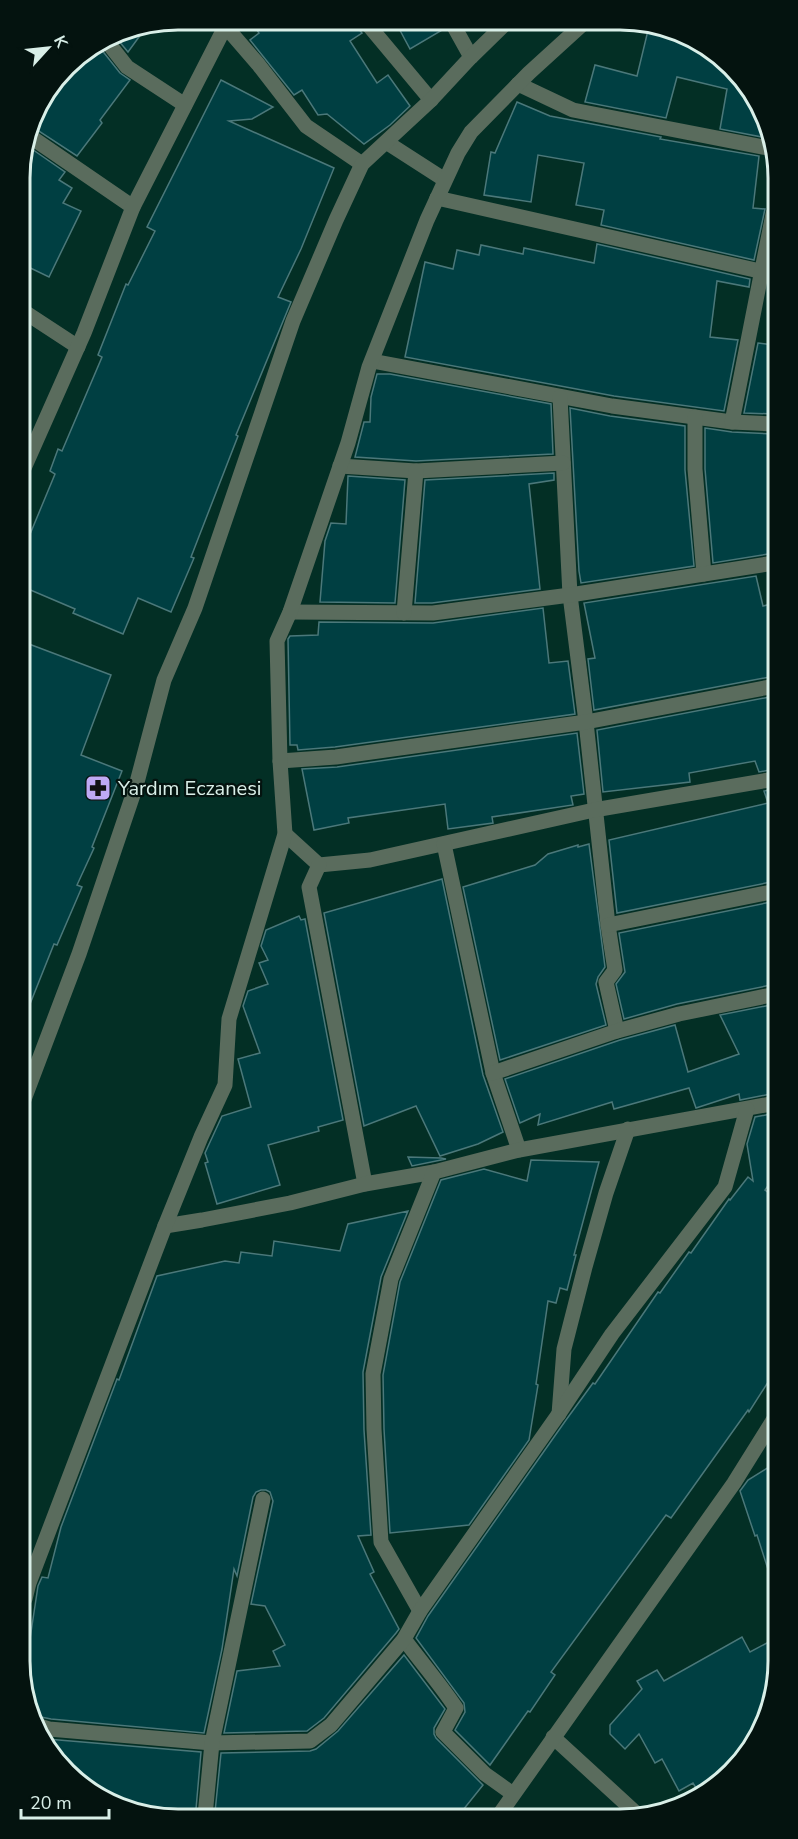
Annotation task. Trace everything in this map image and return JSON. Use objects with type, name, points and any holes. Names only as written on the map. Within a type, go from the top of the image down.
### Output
[{"type":"street","points":[[30,455],[78,347],[133,207],[185,105],[220,30]]},
{"type":"street","points":[[229,30],[306,126],[362,164]]},
{"type":"street","points":[[373,30],[431,100]]},
{"type":"street","points":[[456,30],[471,57]]},
{"type":"street","points":[[30,1084],[79,954],[136,786],[164,680],[195,608],[294,321],[362,164],[431,100],[499,30]]},
{"type":"street","points":[[30,1579],[165,1226],[225,1085],[229,1019],[285,834],[280,761],[277,641],[290,612],[340,466],[372,361],[436,198],[458,153],[471,132],[576,30]]},
{"type":"street","points":[[110,46],[127,67],[185,105]]},
{"type":"street","points":[[518,84],[573,110],[765,147]]},
{"type":"street","points":[[35,140],[133,207]]},
{"type":"street","points":[[386,142],[445,180]]},
{"type":"street","points":[[436,198],[768,273],[732,422]]},
{"type":"street","points":[[30,316],[78,347]]},
{"type":"street","points":[[372,361],[612,406],[732,422],[768,424]]},
{"type":"street","points":[[560,397],[570,595],[615,970],[606,982],[617,1031]]},
{"type":"street","points":[[695,417],[695,469],[704,574]]},
{"type":"street","points":[[340,466],[416,471],[563,463]]},
{"type":"street","points":[[404,614],[416,471]]},
{"type":"street","points":[[290,612],[433,613],[570,595],[768,564]]},
{"type":"street","points":[[280,761],[336,757],[586,722],[768,687]]},
{"type":"street","points":[[285,834],[319,865],[370,861],[594,810],[768,779]]},
{"type":"street","points":[[444,844],[493,1073],[519,1150]]},
{"type":"street","points":[[319,865],[309,886],[365,1184]]},
{"type":"street","points":[[608,925],[768,893]]},
{"type":"street","points":[[493,1073],[617,1031],[679,1014],[768,996]]},
{"type":"street","points":[[165,1226],[290,1203],[365,1184],[434,1172],[519,1150],[768,1105]]},
{"type":"street","points":[[46,1728],[212,1743],[310,1741],[331,1725],[404,1639],[420,1611],[612,1334],[724,1186],[747,1109]]},
{"type":"street","points":[[558,1415],[564,1349],[606,1193],[628,1130]]},
{"type":"street","points":[[420,1611],[381,1542],[373,1374],[391,1279],[434,1172]]},
{"type":"street","points":[[503,1809],[734,1483],[768,1428]]},
{"type":"street","points":[[206,1809],[212,1743],[263,1499]]},
{"type":"street","points":[[404,1639],[441,1685],[456,1708],[443,1732],[485,1774],[513,1794]]},
{"type":"street","points":[[553,1737],[631,1808]]},
{"type":"building","points":[[257,30],[360,30],[362,33],[350,41],[377,83],[388,75],[410,106],[390,125],[364,144],[327,114],[318,115],[302,90],[294,95],[250,40],[259,33]]},
{"type":"building","points":[[400,30],[442,30],[410,49]]},
{"type":"building","points":[[647,33],[677,41],[694,50],[725,73],[748,104],[762,137],[720,129],[727,89],[677,77],[666,118],[585,102],[595,65],[637,76]]},
{"type":"building","points":[[140,35],[128,52],[119,42]]},
{"type":"building","points":[[103,51],[120,73],[130,80],[100,120],[102,123],[77,156],[38,130],[45,112],[69,78],[78,78],[78,69]]},
{"type":"building","points":[[221,80],[273,107],[252,119],[229,121],[334,168],[301,249],[278,297],[291,302],[236,435],[238,436],[191,557],[194,558],[171,612],[138,598],[123,634],[73,613],[75,609],[30,590],[30,534],[55,474],[50,471],[58,449],[62,451],[102,357],[98,355],[126,284],[128,285],[155,231],[147,227]]},
{"type":"building","points":[[517,102],[550,116],[661,137],[660,139],[759,156],[753,208],[765,209],[754,260],[601,225],[604,210],[576,205],[584,163],[538,155],[531,202],[484,195],[491,152],[495,153]]},
{"type":"building","points":[[33,150],[65,172],[59,180],[72,188],[63,203],[81,211],[49,277],[30,268],[30,168]]},
{"type":"building","points":[[597,244],[750,279],[749,287],[717,281],[710,337],[738,340],[724,411],[614,396],[405,357],[425,262],[453,269],[457,250],[479,255],[481,245],[523,254],[524,248],[594,263]]},
{"type":"building","points":[[758,343],[768,344],[768,414],[744,413]]},
{"type":"building","points":[[377,374],[390,374],[551,404],[553,454],[416,461],[355,457],[364,422],[370,422],[371,397]]},
{"type":"building","points":[[570,408],[685,426],[685,470],[694,566],[581,583]]},
{"type":"building","points":[[705,428],[768,434],[768,554],[713,563],[705,469]]},
{"type":"building","points":[[554,473],[554,480],[529,484],[540,589],[432,603],[415,603],[425,480]]},
{"type":"building","points":[[348,476],[405,480],[395,603],[320,602],[325,541],[331,523],[346,524]]},
{"type":"building","points":[[756,576],[763,606],[768,605],[768,677],[594,710],[588,659],[595,658],[584,603]]},
{"type":"building","points":[[543,608],[549,663],[568,661],[575,714],[335,747],[298,750],[297,745],[290,745],[288,639],[290,636],[318,635],[319,622],[433,623]]},
{"type":"building","points":[[30,644],[111,675],[81,755],[122,771],[92,847],[94,848],[77,885],[82,887],[57,945],[54,944],[30,1004]]},
{"type":"building","points":[[768,697],[768,770],[759,772],[755,761],[689,773],[690,782],[603,792],[597,730]]},
{"type":"building","points":[[577,733],[584,794],[571,796],[573,805],[492,817],[493,823],[448,829],[445,804],[348,818],[349,823],[314,830],[302,769],[337,767]]},
{"type":"building","points":[[768,790],[768,803],[764,791]]},
{"type":"building","points":[[768,803],[768,883],[617,913],[609,840]]},
{"type":"building","points":[[589,844],[605,967],[596,984],[606,1025],[500,1060],[463,887],[535,865],[548,854]]},
{"type":"building","points":[[442,879],[483,1075],[503,1132],[478,1144],[440,1156],[416,1106],[364,1126],[324,913]]},
{"type":"building","points":[[768,903],[768,986],[677,1004],[624,1019],[616,984],[625,972],[619,933]]},
{"type":"building","points":[[299,916],[301,920],[305,919],[343,1120],[318,1127],[319,1131],[268,1145],[280,1185],[217,1204],[205,1163],[208,1162],[205,1153],[222,1116],[251,1107],[238,1059],[260,1053],[243,1006],[248,991],[268,984],[259,963],[268,960],[261,946],[266,930]]},
{"type":"building","points":[[768,1006],[768,1095],[740,1100],[739,1094],[696,1108],[689,1088],[614,1109],[612,1102],[538,1125],[540,1114],[520,1123],[505,1079],[620,1040],[675,1025],[688,1072],[739,1054],[720,1015]]},
{"type":"building","points":[[768,1115],[768,1186],[765,1190],[768,1192],[768,1382],[749,1412],[748,1410],[671,1518],[666,1515],[551,1672],[555,1675],[490,1765],[455,1730],[465,1712],[464,1703],[416,1638],[428,1616],[566,1420],[593,1383],[595,1384],[658,1292],[660,1293],[689,1252],[691,1253],[729,1199],[748,1177],[753,1181],[747,1144],[755,1117]]},
{"type":"building","points":[[408,1157],[441,1158],[446,1159],[412,1166]]},
{"type":"building","points":[[531,1160],[599,1162],[567,1290],[560,1288],[556,1303],[548,1301],[529,1440],[469,1525],[390,1533],[383,1375],[400,1282],[441,1180],[484,1169],[527,1181]]},
{"type":"building","points":[[408,1211],[381,1277],[363,1372],[364,1430],[371,1535],[358,1536],[374,1572],[370,1574],[399,1629],[324,1718],[307,1731],[224,1733],[237,1671],[280,1666],[273,1651],[285,1645],[265,1606],[251,1604],[273,1501],[270,1492],[261,1490],[253,1497],[237,1576],[234,1569],[222,1649],[204,1733],[41,1717],[31,1681],[30,1661],[30,1639],[38,1586],[42,1577],[48,1578],[61,1527],[157,1276],[225,1261],[239,1263],[241,1252],[272,1256],[274,1241],[340,1251],[348,1224]]},
{"type":"building","points":[[768,1468],[768,1569],[740,1491],[748,1480]]},
{"type":"building","points":[[742,1637],[750,1652],[768,1642],[768,1671],[757,1718],[748,1735],[725,1766],[696,1788],[693,1783],[679,1791],[662,1759],[655,1763],[639,1734],[625,1749],[610,1734],[610,1725],[642,1689],[637,1681],[657,1670],[664,1681]]},
{"type":"building","points":[[404,1655],[445,1709],[434,1728],[436,1738],[483,1785],[464,1809],[215,1809],[221,1753],[310,1751],[316,1749],[338,1731]]},
{"type":"building","points":[[53,1740],[201,1752],[196,1809],[149,1806],[112,1794],[73,1766]]},
{"type":"place","name":"Yardım Eczanesi","points":[[98,788]]}]
